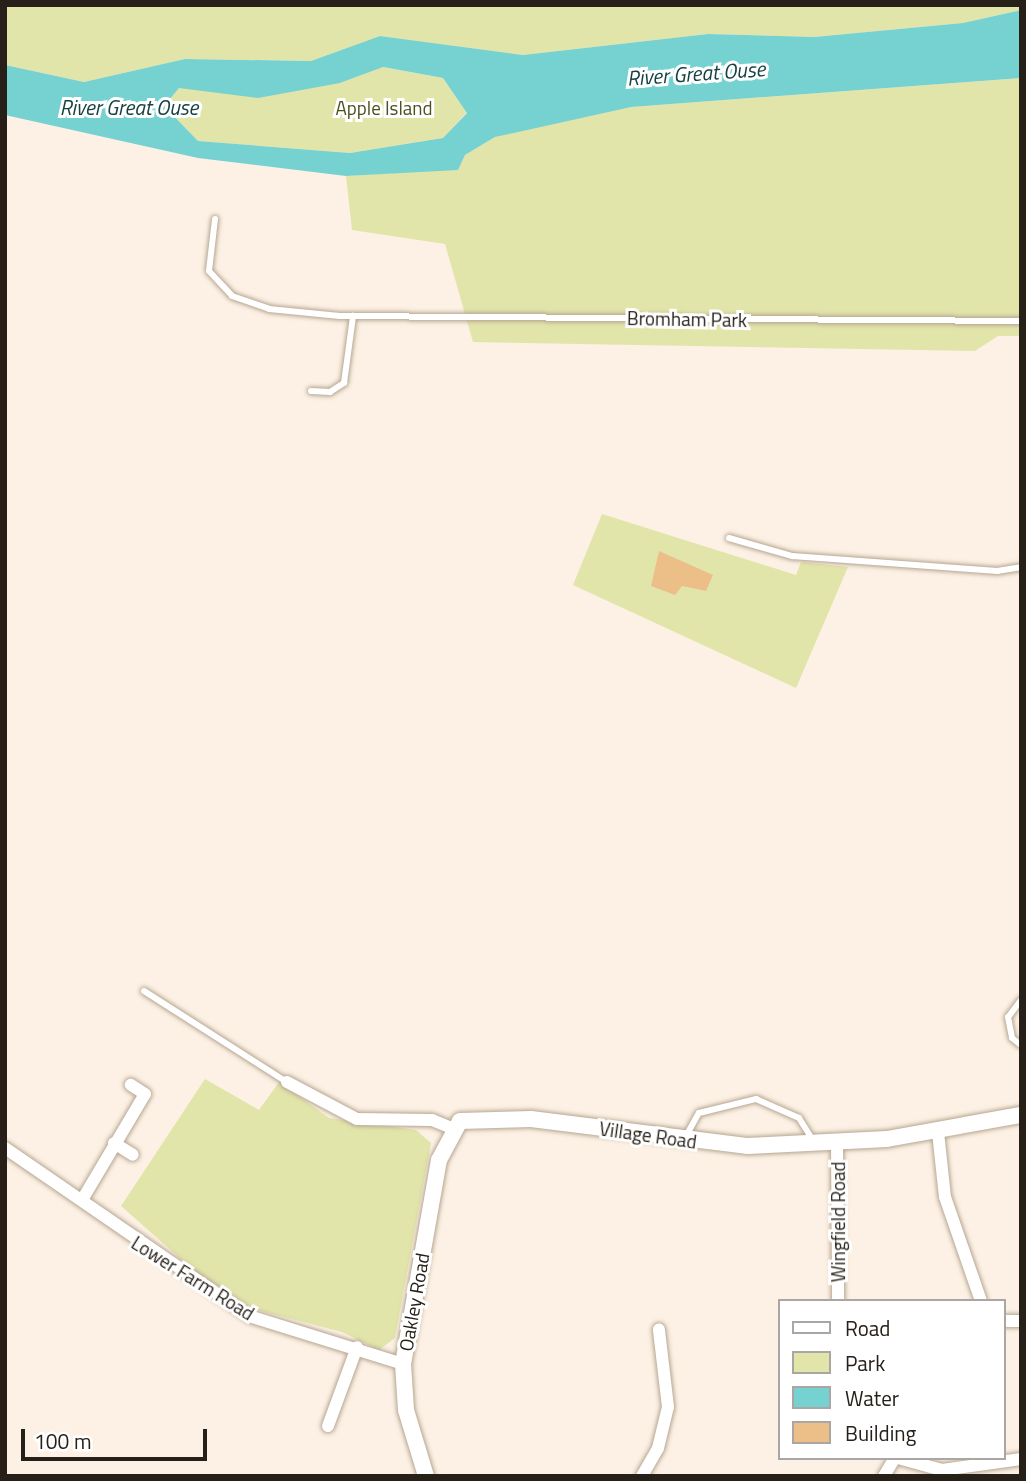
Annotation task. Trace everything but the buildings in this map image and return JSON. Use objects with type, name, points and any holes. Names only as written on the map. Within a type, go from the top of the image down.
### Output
[{"type":"street","points":[[287,1082],[357,1119],[432,1120],[452,1128]]},
{"type":"street","points":[[82,1200],[145,1094],[131,1085]]},
{"type":"street","name":"Village Road","points":[[452,1128],[472,1117],[498,1117],[685,1141],[815,1144],[938,1132],[1021,1115]]},
{"type":"street","name":"Oakley Road","points":[[426,1476],[405,1409],[403,1364],[439,1160],[452,1128]]},
{"type":"street","points":[[938,1132],[945,1197],[980,1299]]},
{"type":"street","points":[[114,1143],[133,1155]]},
{"type":"street","name":"Wingfield Road","points":[[837,1143],[838,1299]]},
{"type":"street","name":"Lower Farm Road","points":[[5,1148],[249,1316],[357,1347],[403,1364]]},
{"type":"street","points":[[642,1476],[658,1448],[668,1407],[659,1330]]},
{"type":"street","points":[[328,1426],[357,1347]]},
{"type":"street","points":[[904,1460],[942,1470],[1021,1459]]},
{"type":"street","points":[[884,1476],[895,1460]]},
{"type":"lane","name":"Bromham Park","points":[[215,219],[206,263],[232,296],[262,308],[353,316],[1021,321]]},
{"type":"lane","points":[[311,391],[331,392],[344,383],[353,316]]},
{"type":"lane","points":[[729,538],[792,556],[997,571],[1021,567]]},
{"type":"lane","points":[[144,991],[287,1082]]},
{"type":"lane","points":[[1021,1000],[1008,1017],[1012,1038],[1021,1045]]},
{"type":"lane","points":[[685,1141],[699,1112],[756,1099],[799,1118],[815,1144]]},
{"type":"green space","points":[[5,5],[1021,5],[1021,10],[963,23],[814,37],[708,34],[523,55],[380,36],[311,61],[185,59],[84,82],[5,65]]},
{"type":"green space","name":"Apple Island","points":[[382,67],[443,78],[467,112],[443,138],[350,153],[198,141],[164,106],[179,88],[340,83]]},
{"type":"green space","points":[[1021,78],[1021,336],[998,336],[975,351],[473,342],[445,244],[352,230],[346,176],[458,169],[465,155],[495,137],[556,119],[631,107]]},
{"type":"green space","points":[[602,514],[796,575],[801,562],[848,567],[796,688],[573,585]]},
{"type":"green space","points":[[205,1079],[259,1110],[279,1082],[329,1118],[416,1130],[431,1143],[395,1338],[379,1350],[342,1332],[253,1309],[191,1268],[121,1206]]},
{"type":"water","name":"River Great Ouse","points":[[1021,10],[1021,78],[631,107],[495,137],[465,155],[458,170],[346,176],[198,158],[5,115],[5,65],[84,82],[185,59],[311,61],[380,36],[523,55],[708,34],[814,37],[963,23]],"holes":[[[383,67],[443,78],[467,113],[443,138],[350,153],[198,141],[164,106],[179,88],[258,98],[340,83]]]}]
